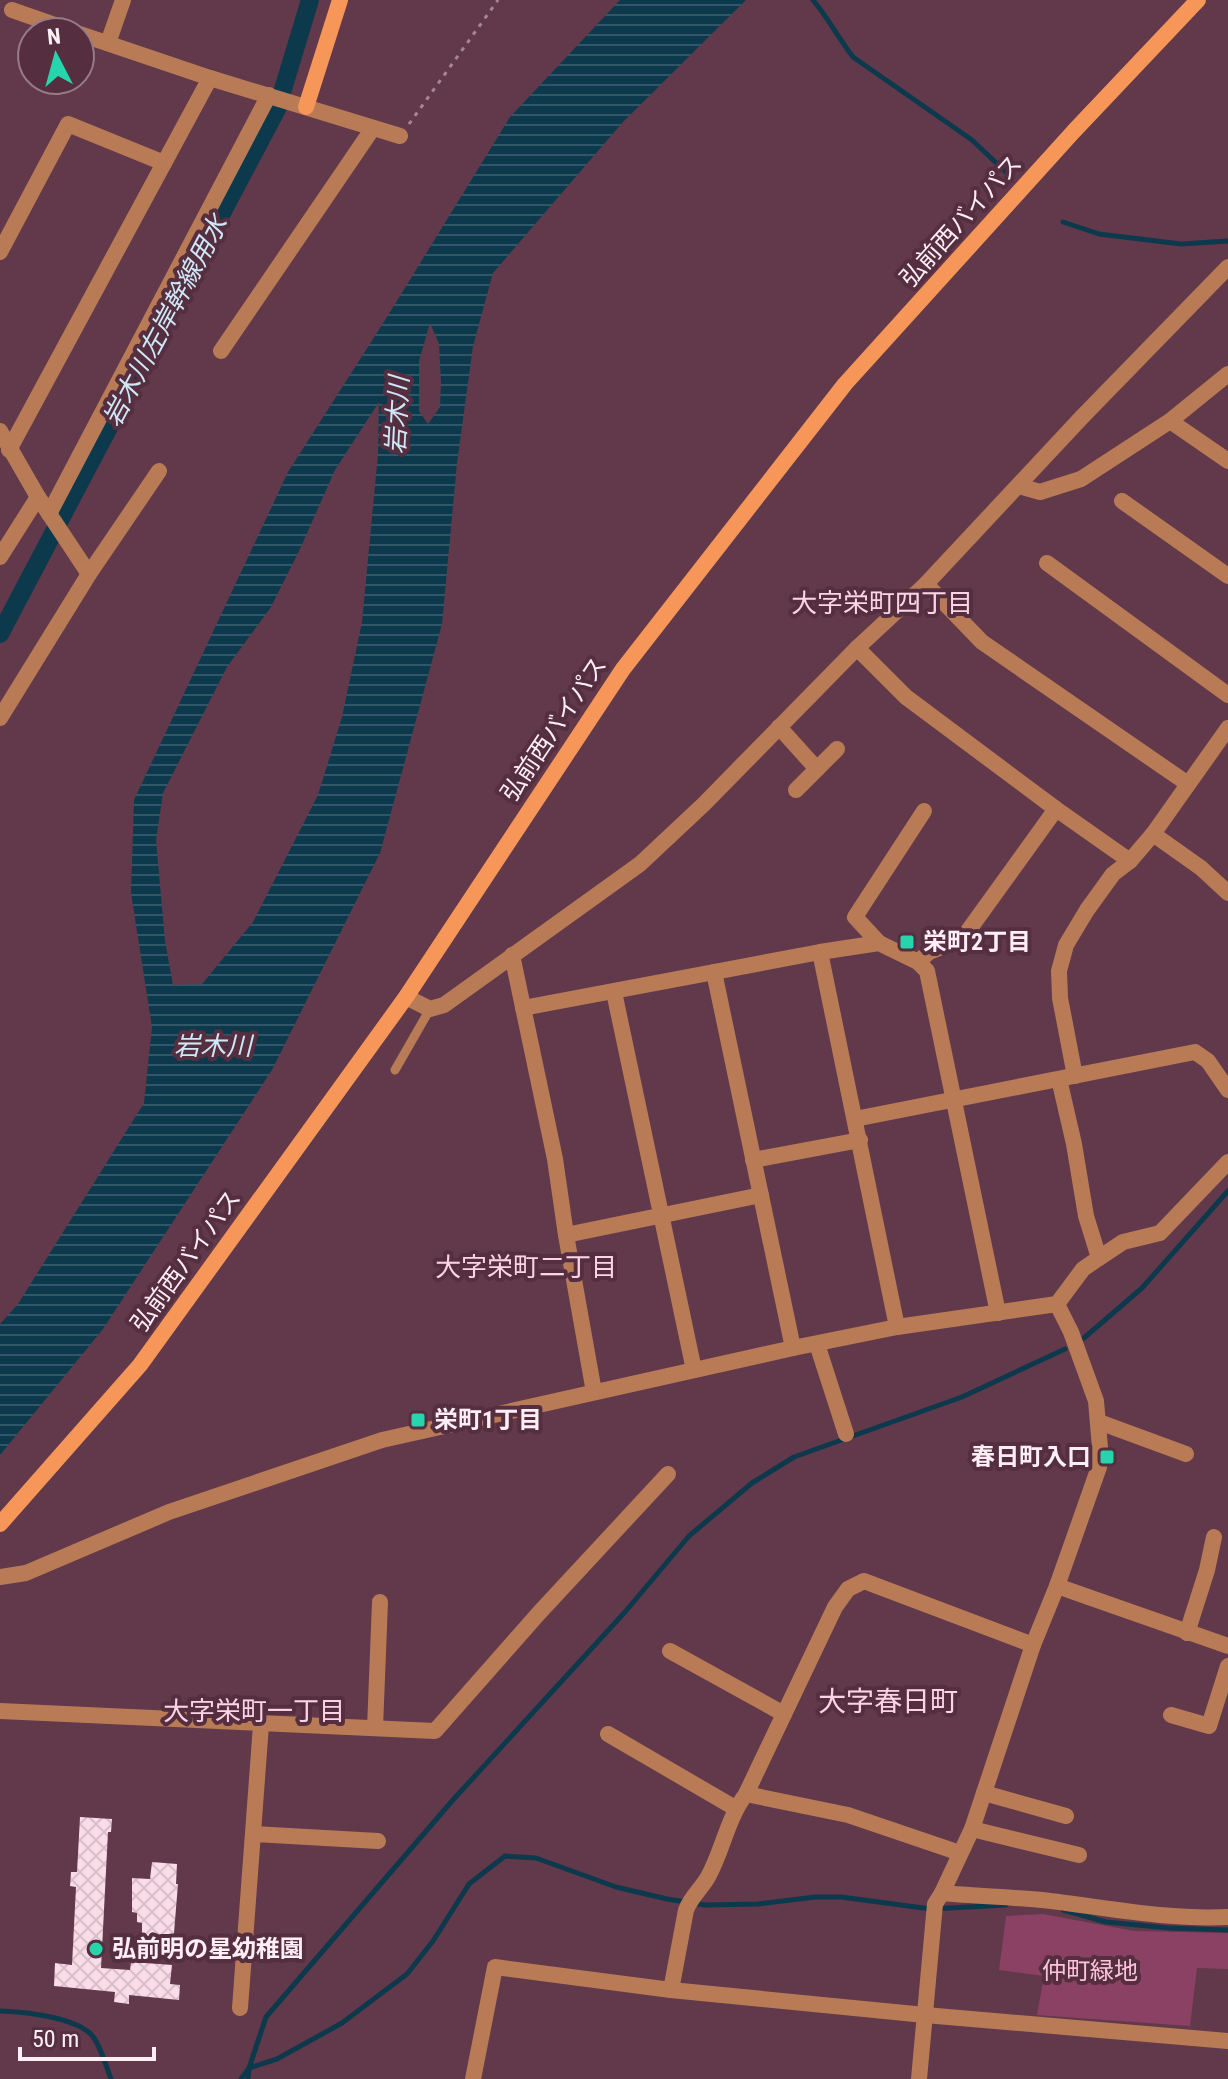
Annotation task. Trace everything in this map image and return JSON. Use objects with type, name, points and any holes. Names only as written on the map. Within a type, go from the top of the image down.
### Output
[{"type":"street","points":[[108,43],[123,0]]},
{"type":"street","points":[[306,107],[340,0]]},
{"type":"street","name":"弘前西バイパス","points":[[0,1524],[140,1365],[406,997],[623,669],[845,384],[1074,131],[1198,0]]},
{"type":"street","points":[[96,39],[210,78],[400,136]]},
{"type":"street","points":[[9,450],[210,78]]},
{"type":"street","points":[[51,516],[276,97]]},
{"type":"street","points":[[1,247],[68,124],[164,163]]},
{"type":"street","points":[[221,351],[373,128]]},
{"type":"street","points":[[406,997],[430,1009],[444,1005],[640,864],[704,804],[857,648],[926,584],[1228,267]]},
{"type":"street","points":[[1019,486],[1040,492],[1081,479],[1170,421],[1228,374]]},
{"type":"street","points":[[1170,421],[1228,461]]},
{"type":"street","points":[[0,431],[38,497],[89,574]]},
{"type":"street","points":[[0,718],[89,574],[159,471]]},
{"type":"street","points":[[0,557],[38,497]]},
{"type":"street","points":[[1122,501],[1228,576]]},
{"type":"street","points":[[1047,563],[1228,695]]},
{"type":"street","points":[[926,584],[982,642],[1188,784]]},
{"type":"street","points":[[857,648],[906,697],[1130,861]]},
{"type":"street","points":[[779,727],[817,769]]},
{"type":"street","points":[[1099,1258],[1086,1216],[1074,1144],[1059,971],[1066,945],[1087,910],[1113,874],[1130,861],[1153,834],[1228,728]]},
{"type":"street","points":[[796,790],[837,749]]},
{"type":"street","points":[[918,962],[929,952],[963,938],[1056,809]]},
{"type":"street","points":[[924,811],[855,917],[879,943],[918,962],[927,971],[998,1313]]},
{"type":"street","points":[[1153,834],[1201,868],[1228,893]]},
{"type":"street","points":[[523,1008],[879,943]]},
{"type":"street","points":[[820,952],[897,1327]]},
{"type":"street","points":[[512,955],[555,1159],[594,1392]]},
{"type":"street","points":[[714,972],[793,1348]]},
{"type":"street","points":[[614,992],[694,1370]]},
{"type":"street","points":[[855,1119],[1195,1052],[1208,1061],[1228,1090]]},
{"type":"street","points":[[753,1160],[860,1140]]},
{"type":"street","points":[[0,1577],[26,1573],[169,1512],[382,1440],[897,1327],[1057,1304],[1083,1269],[1123,1242],[1160,1233],[1228,1162]]},
{"type":"street","points":[[566,1235],[761,1195]]},
{"type":"street","points":[[919,2079],[936,1905],[972,1829],[1033,1645],[1099,1467],[1096,1401],[1071,1332],[1057,1304]]},
{"type":"street","points":[[817,1344],[846,1434]]},
{"type":"street","points":[[1099,1422],[1186,1454]]},
{"type":"street","points":[[0,1711],[435,1731],[668,1474]]},
{"type":"street","points":[[1187,1633],[1214,1537]]},
{"type":"street","points":[[671,1990],[688,1905],[707,1877],[735,1808],[746,1794],[835,1607],[848,1589],[864,1581],[1033,1645]]},
{"type":"street","points":[[1057,1586],[1228,1646]]},
{"type":"street","points":[[375,1728],[380,1602]]},
{"type":"street","points":[[670,1651],[784,1714]]},
{"type":"street","points":[[1171,1715],[1209,1726],[1228,1666]]},
{"type":"street","points":[[240,2008],[261,1725]]},
{"type":"street","points":[[608,1734],[735,1808]]},
{"type":"street","points":[[984,1793],[1066,1816]]},
{"type":"street","points":[[746,1794],[848,1815],[960,1853]]},
{"type":"street","points":[[972,1829],[1079,1855]]},
{"type":"street","points":[[253,1834],[378,1841]]},
{"type":"street","points":[[936,1905],[1039,1900],[1166,1917],[1228,1917]]},
{"type":"street","points":[[473,2079],[495,1967],[671,1990],[1228,2041]]},
{"type":"lane","points":[[395,1070],[430,1009]]},
{"type":"path","points":[[400,136],[498,0]]},
{"type":"green space","name":"仲町緑地","points":[[1043,1914],[1134,1931],[1228,1933],[1228,1969],[1197,1968],[1190,2026],[1037,2015],[1044,1976],[999,1970],[1006,1916]]},
{"type":"water","name":"岩木川","points":[[620,0],[746,0],[623,122],[493,273],[473,346],[457,463],[442,624],[380,853],[272,1070],[103,1329],[0,1455],[0,1324],[18,1304],[144,1103],[152,1027],[131,893],[134,800],[288,472],[510,117]],"holes":[[[430,323],[439,344],[441,383],[440,407],[428,424],[419,411],[419,361]],[[379,402],[378,454],[362,622],[342,717],[318,795],[253,922],[202,984],[173,985],[165,941],[156,840],[163,793],[227,667],[271,607],[335,470]]]},
{"type":"building","points":[[80,1817],[112,1819],[111,1832],[108,1832],[101,1968],[130,1970],[131,1962],[172,1965],[170,1984],[180,1985],[179,2000],[129,1995],[129,2004],[114,2002],[115,1992],[54,1986],[55,1963],[72,1965],[76,1887],[70,1886],[71,1872],[77,1872]]},
{"type":"building","points":[[152,1862],[177,1864],[173,1945],[142,1938],[142,1923],[137,1922],[137,1913],[132,1912],[132,1878],[150,1879]]},
{"type":"waterway","name":"岩木川左岸幹線用水","points":[[0,634],[277,109],[310,0]]},
{"type":"waterway","points":[[813,0],[853,57],[972,140],[1009,175]]},
{"type":"waterway","points":[[1063,222],[1099,234],[1181,244],[1228,241]]},
{"type":"waterway","points":[[1084,1338],[1142,1288],[1228,1191]]},
{"type":"waterway","points":[[248,2079],[266,2017],[452,1801],[625,1612],[689,1536],[752,1483],[794,1457],[962,1397],[1065,1349]]},
{"type":"waterway","points":[[241,2079],[249,2068],[277,2059],[342,2023],[407,1974],[433,1941],[469,1884],[505,1856],[536,1858],[616,1887],[705,1905],[758,1904],[815,1897],[841,1897],[931,1909],[1006,1905]]},
{"type":"waterway","points":[[1063,1910],[1106,1922],[1228,1930]]},
{"type":"waterway","points":[[0,2011],[51,2017],[87,2031],[94,2038],[111,2079]]},
{"type":"place","name":"栄町2丁目","points":[[907,942]]},
{"type":"place","name":"栄町1丁目","points":[[418,1420]]},
{"type":"place","name":"春日町入口","points":[[1107,1457]]},
{"type":"place","name":"弘前明の星幼稚園","points":[[96,1949]]},
{"type":"district","name":"大字栄町四丁目","points":[[882,603]]},
{"type":"district","name":"大字栄町二丁目","points":[[526,1267]]},
{"type":"district","name":"大字春日町","points":[[888,1701]]},
{"type":"district","name":"大字栄町一丁目","points":[[254,1711]]}]
